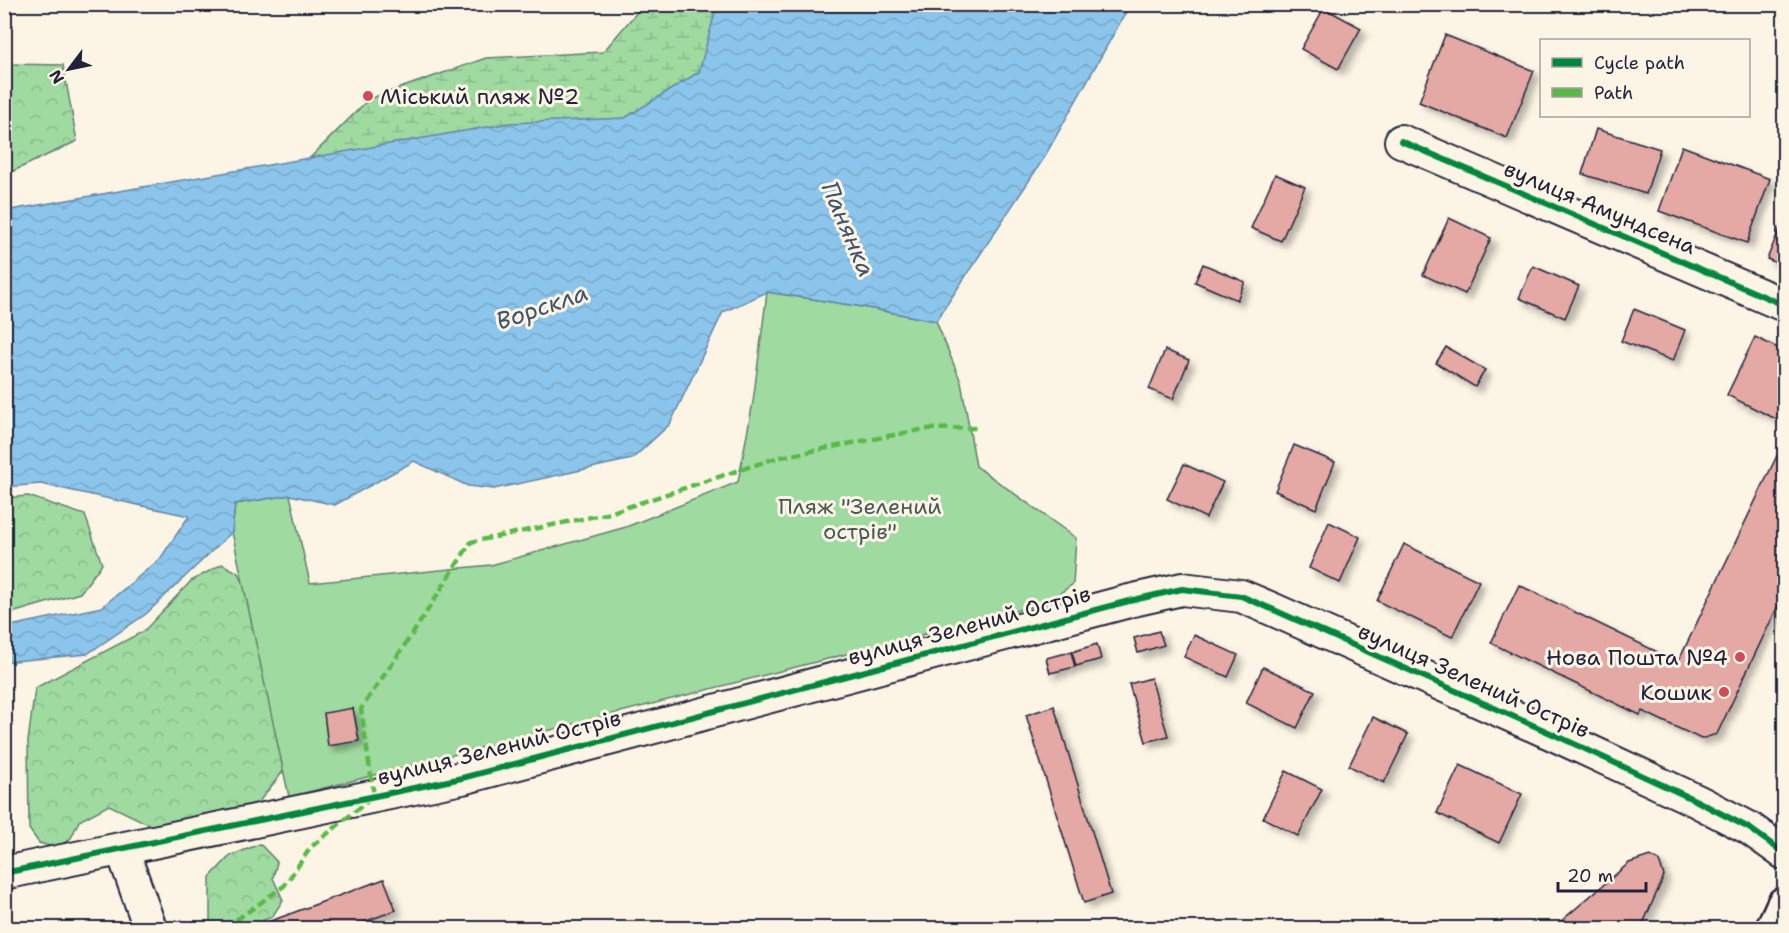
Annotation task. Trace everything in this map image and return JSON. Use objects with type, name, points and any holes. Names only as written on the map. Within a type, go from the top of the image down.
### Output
[{"type":"main road","points":[[1773,928],[1785,904]]},
{"type":"street","name":"вулиця Амундсена","points":[[1401,141],[1785,305]]},
{"type":"street","name":"вулиця Зелений Острів","points":[[4,873],[462,778],[1129,601],[1182,589],[1240,596],[1284,614],[1697,801],[1749,828],[1785,853]]},
{"type":"street","points":[[122,849],[147,926]]},
{"type":"green space","points":[[643,5],[859,5],[661,194],[310,158],[369,99],[486,58],[603,52]]},
{"type":"green space","points":[[5,64],[63,65],[77,141],[5,175]]},
{"type":"green space","name":"Пляж \"Зелений острів\"","points":[[767,292],[936,321],[961,382],[976,466],[1076,538],[1073,584],[1046,603],[289,797],[232,532],[235,504],[290,495],[310,583],[491,565],[626,527],[738,482],[753,402]]},
{"type":"green space","points":[[28,496],[85,515],[102,564],[80,593],[5,615],[5,498]]},
{"type":"green space","points":[[222,564],[237,572],[247,587],[285,769],[253,809],[163,831],[109,805],[79,821],[71,838],[57,848],[39,843],[29,829],[28,741],[35,688],[144,631],[191,581]]},
{"type":"green space","points":[[260,844],[277,862],[273,878],[283,900],[272,917],[249,926],[250,928],[210,928],[210,877],[230,856]]},
{"type":"water","points":[[717,5],[1130,5],[1042,161],[936,321],[767,292],[723,312],[670,424],[632,459],[494,489],[468,486],[414,461],[335,505],[290,495],[235,504],[232,532],[146,614],[87,654],[5,662],[5,627],[102,607],[160,559],[189,516],[41,484],[5,487],[5,211],[510,123],[625,118],[699,72]]},
{"type":"building","points":[[1324,8],[1361,28],[1338,69],[1301,49]]},
{"type":"building","points":[[1445,35],[1534,71],[1507,138],[1419,102]]},
{"type":"building","points":[[1596,129],[1660,149],[1646,194],[1582,174]]},
{"type":"building","points":[[1682,146],[1770,179],[1747,243],[1659,211]]},
{"type":"building","points":[[1275,174],[1305,187],[1281,241],[1251,228]]},
{"type":"building","points":[[1449,218],[1491,238],[1465,294],[1423,275]]},
{"type":"building","points":[[1784,218],[1784,266],[1767,259]]},
{"type":"building","points":[[1203,264],[1245,282],[1237,300],[1195,282]]},
{"type":"building","points":[[1533,266],[1579,286],[1565,318],[1519,298]]},
{"type":"building","points":[[1634,309],[1685,330],[1673,361],[1621,341]]},
{"type":"building","points":[[1755,337],[1784,351],[1784,423],[1727,395]]},
{"type":"building","points":[[1446,347],[1485,370],[1475,387],[1436,363]]},
{"type":"building","points":[[1165,350],[1189,360],[1173,399],[1149,389]]},
{"type":"building","points":[[1784,441],[1784,593],[1717,734],[1701,739],[1642,711],[1640,715],[1491,643],[1519,585],[1678,662]]},
{"type":"building","points":[[1294,445],[1335,462],[1316,509],[1275,491]]},
{"type":"building","points":[[1184,464],[1223,482],[1206,518],[1167,499]]},
{"type":"building","points":[[1329,522],[1360,537],[1340,583],[1309,568]]},
{"type":"building","points":[[1404,544],[1479,581],[1452,637],[1377,601]]},
{"type":"building","points":[[1159,631],[1164,645],[1138,653],[1134,638]]},
{"type":"building","points":[[1194,635],[1238,655],[1228,677],[1184,657]]},
{"type":"building","points":[[1097,644],[1101,659],[1076,666],[1072,652]]},
{"type":"building","points":[[1071,652],[1075,667],[1050,673],[1046,658]]},
{"type":"building","points":[[1263,667],[1315,691],[1297,728],[1246,703]]},
{"type":"building","points":[[1151,678],[1168,736],[1146,742],[1129,684]]},
{"type":"building","points":[[1054,706],[1111,894],[1084,903],[1026,715]]},
{"type":"building","points":[[353,708],[359,741],[328,746],[324,713]]},
{"type":"building","points":[[1373,717],[1408,734],[1384,783],[1349,766]]},
{"type":"building","points":[[1460,765],[1522,794],[1499,843],[1437,813]]},
{"type":"building","points":[[1286,771],[1322,789],[1298,836],[1263,818]]},
{"type":"building","points":[[1650,856],[1659,861],[1664,876],[1641,928],[1553,928],[1629,863]]},
{"type":"building","points":[[384,879],[396,910],[348,928],[252,928]]},
{"type":"marked path","points":[[225,928],[284,886],[311,847],[374,796],[361,709],[471,542],[606,514],[776,458],[925,429],[977,428]]},
{"type":"marked path","points":[[1493,928],[1496,922]]},
{"type":"cycle path","points":[[1401,141],[1784,305]]},
{"type":"cycle path","points":[[4,873],[462,778],[1129,601],[1182,589],[1241,596],[1274,610],[1697,801],[1749,828],[1784,853]]},
{"type":"place","name":"Міський пляж №2","points":[[368,96]]},
{"type":"place","name":"Нова Пошта №4","points":[[1740,657]]},
{"type":"place","name":"Кошик","points":[[1724,692]]},
{"type":"water label","name":"Панянка","points":[[848,229]]},
{"type":"water label","name":"Ворскла","points":[[542,307]]}]
